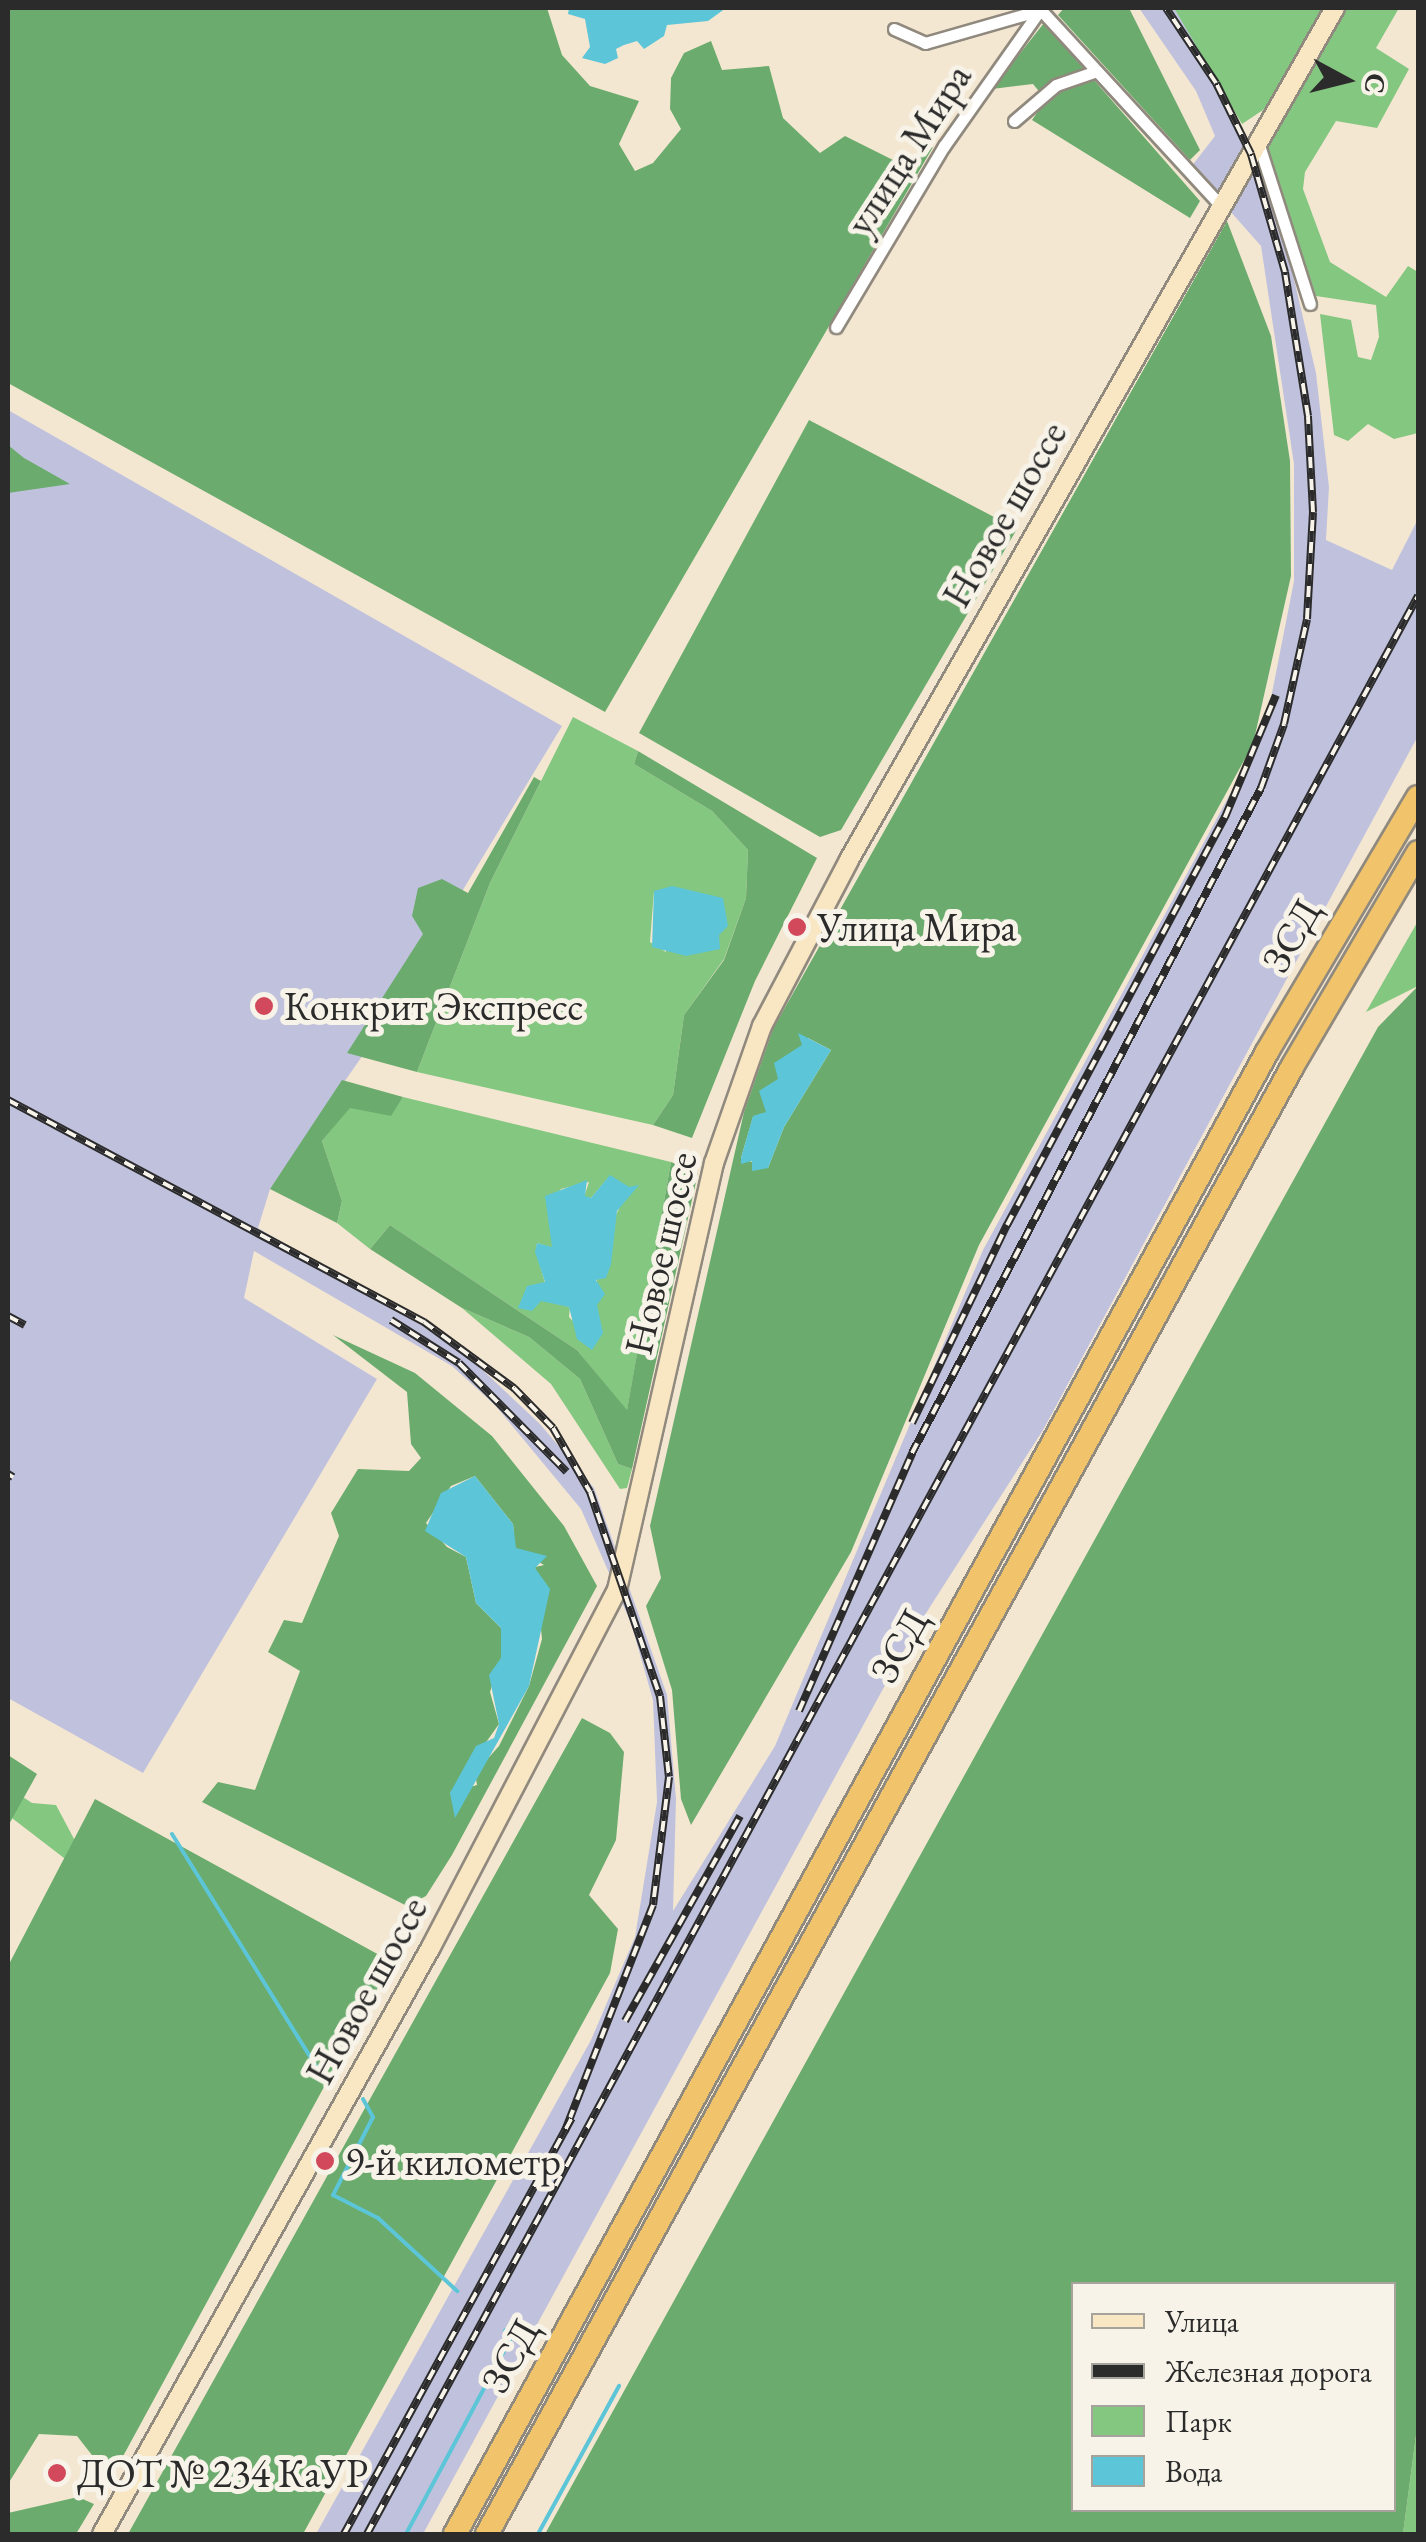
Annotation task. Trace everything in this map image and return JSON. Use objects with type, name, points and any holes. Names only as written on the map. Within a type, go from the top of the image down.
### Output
[{"type":"highway","name":"ЗСД","points":[[455,2534],[1267,1052],[1418,796]]},
{"type":"highway","name":"ЗСД","points":[[488,2534],[1292,1066],[1418,852]]},
{"type":"main road","name":"Новое шоссе","points":[[102,2534],[431,1947],[617,1590],[714,1164],[762,1026],[1220,204],[1335,8]]},
{"type":"street","points":[[894,29],[925,42],[1040,9],[1220,204]]},
{"type":"street","name":"улица Мира","points":[[836,327],[944,146],[1040,9]]},
{"type":"street","points":[[1014,121],[1056,85],[1097,71]]},
{"type":"street","points":[[1258,142],[1310,304]]},
{"type":"shaded area","points":[[1139,8],[1174,8],[1218,77],[1278,211],[1316,373],[1329,487],[1326,540],[1392,570],[1418,519],[1418,736],[1043,1430],[914,1632],[423,2534],[316,2534],[591,2040],[635,1937],[657,1802],[653,1700],[631,1623],[581,1509],[495,1405],[452,1366],[254,1251],[244,1298],[377,1379],[143,1773],[8,1698],[8,410],[562,726],[365,1052],[270,1189],[258,1228],[458,1347],[540,1424],[594,1488],[667,1695],[676,1799],[673,1911],[775,1746],[983,1250],[1255,748],[1272,693],[1294,581],[1294,464],[1261,246],[1191,167],[1215,136],[1196,91]]},
{"type":"green space","points":[[8,8],[547,8],[562,55],[590,86],[639,101],[619,144],[635,171],[653,163],[681,129],[670,109],[671,78],[684,53],[711,41],[722,70],[769,66],[783,118],[820,153],[845,136],[899,163],[933,147],[605,712],[8,383]]},
{"type":"green space","points":[[1064,8],[1129,8],[1200,150],[1190,160],[1058,15]]},
{"type":"green space","points":[[1174,8],[1324,8],[1266,108],[1242,124]]},
{"type":"green space","points":[[1346,8],[1399,8],[1376,48],[1409,69],[1377,128],[1336,121],[1305,172],[1303,189],[1330,262],[1386,297],[1408,266],[1418,272],[1418,433],[1394,439],[1368,424],[1348,441],[1334,435],[1320,314],[1351,320],[1358,357],[1371,360],[1379,337],[1376,305],[1316,296],[1267,147]]},
{"type":"green space","points":[[1044,23],[1200,201],[1190,218],[1032,120],[1046,100],[1033,84],[992,89]]},
{"type":"green space","points":[[1227,221],[1271,336],[1290,461],[1291,576],[1253,744],[979,1245],[851,1552],[691,1825],[681,1799],[672,1690],[646,1606],[661,1578],[650,1526],[744,1112],[773,1029]],"holes":[[[808,1038],[831,1050],[784,1127],[768,1168],[741,1158],[753,1117],[766,1113],[778,1079]]]},
{"type":"green space","points":[[809,420],[1017,529],[841,830],[820,837],[639,733]]},
{"type":"green space","points":[[8,445],[24,458],[70,484],[8,493]]},
{"type":"green space","points":[[573,717],[638,751],[634,764],[712,811],[748,850],[746,898],[724,959],[684,1015],[673,1095],[653,1125],[417,1072],[490,883]],"holes":[[[654,891],[669,892],[666,952],[650,942]]]},
{"type":"green space","points":[[638,751],[817,858],[755,981],[692,1138],[653,1125],[673,1095],[684,1015],[724,960],[746,898],[748,850],[712,811],[634,764]]},
{"type":"green space","points":[[534,777],[541,781],[490,883],[417,1072],[347,1053],[423,934],[412,916],[418,888],[442,879],[468,893]]},
{"type":"green space","points":[[1418,921],[1418,986],[1366,1012]]},
{"type":"green space","points":[[1418,986],[1418,2420],[1403,2534],[545,2534],[1378,1027]]},
{"type":"green space","points":[[342,1080],[403,1097],[391,1116],[350,1108],[322,1141],[342,1201],[337,1223],[270,1189]]},
{"type":"green space","points":[[403,1097],[671,1162],[627,1411],[577,1350],[390,1225],[370,1249],[337,1223],[342,1201],[322,1141],[350,1107],[390,1115]],"holes":[[[607,1179],[629,1188],[613,1221],[606,1270],[597,1280],[592,1341],[569,1317],[570,1307],[528,1294],[545,1283],[537,1243],[553,1248],[549,1205],[561,1189],[589,1182],[584,1197],[591,1198]]]},
{"type":"green space","points":[[671,1162],[698,1173],[632,1469],[618,1464],[580,1379],[529,1337],[462,1308],[370,1249],[390,1225],[577,1350],[627,1410]]},
{"type":"green space","points":[[462,1308],[529,1337],[580,1379],[618,1464],[632,1469],[627,1488],[620,1489],[551,1384]]},
{"type":"green space","points":[[333,1335],[415,1373],[492,1436],[564,1526],[597,1586],[452,1855],[426,1896],[407,1906],[202,1802],[218,1782],[255,1790],[300,1671],[268,1652],[284,1620],[302,1623],[339,1536],[331,1513],[358,1469],[409,1471],[421,1458],[411,1444],[407,1392]],"holes":[[[475,1476],[513,1524],[515,1548],[544,1565],[535,1567],[542,1639],[529,1686],[499,1746],[475,1773],[477,1785],[450,1793],[499,1724],[490,1692],[501,1658],[501,1628],[476,1603],[466,1557],[447,1547],[426,1523],[451,1486]]]},
{"type":"green space","points":[[582,1718],[610,1733],[624,1752],[616,1840],[589,1895],[618,1929],[610,1973],[303,2534],[128,2534]]},
{"type":"green space","points":[[8,1755],[37,1774],[8,1826]]},
{"type":"green space","points":[[8,1787],[32,1803],[56,1805],[90,1869],[79,1887],[64,1858],[8,1815]]},
{"type":"green space","points":[[95,1799],[392,1962],[115,2471],[106,2473],[77,2436],[39,2434],[8,2484],[8,1966]]},
{"type":"green space","points":[[1418,2420],[1418,2534],[1403,2534]]},
{"type":"green space","points":[[78,2497],[94,2504],[76,2534],[8,2534],[8,2513]]},
{"type":"water","points":[[569,8],[726,8],[708,21],[667,25],[664,36],[644,49],[637,41],[624,45],[616,49],[618,58],[605,64],[582,58],[590,47],[585,19],[568,14]]},
{"type":"water","points":[[672,886],[723,898],[728,926],[719,935],[720,949],[686,956],[652,947],[654,891]]},
{"type":"water","points":[[798,1033],[831,1050],[784,1127],[768,1168],[752,1171],[752,1161],[741,1164],[741,1158],[753,1116],[766,1112],[759,1091],[778,1079],[774,1063],[802,1045]]},
{"type":"water","points":[[610,1175],[629,1187],[639,1185],[617,1211],[611,1264],[606,1278],[596,1280],[605,1294],[597,1305],[603,1333],[592,1350],[577,1339],[569,1307],[541,1301],[532,1311],[518,1308],[527,1286],[545,1282],[535,1252],[537,1243],[552,1247],[545,1196],[587,1180],[585,1196],[591,1198]]},
{"type":"water","points":[[475,1476],[513,1524],[516,1548],[547,1556],[535,1568],[550,1589],[529,1686],[455,1818],[450,1793],[476,1746],[494,1738],[499,1724],[489,1675],[501,1658],[501,1628],[476,1603],[466,1557],[425,1531],[441,1493]]},
{"type":"waterway","points":[[172,1834],[321,2074],[335,2080]]},
{"type":"waterway","points":[[363,2099],[373,2117],[333,2195],[378,2218],[457,2291]]},
{"type":"waterway","points":[[406,2534],[512,2336],[505,2330]]},
{"type":"waterway","points":[[538,2534],[619,2386]]},
{"type":"railway","points":[[799,1711],[912,1453],[1261,788],[1284,724],[1307,619],[1313,512],[1308,416],[1285,272],[1251,154],[1216,83],[1166,8]]},
{"type":"railway","points":[[367,2534],[1418,596]]},
{"type":"railway","points":[[912,1423],[1007,1225],[1225,817],[1276,695]]},
{"type":"railway","points":[[8,1100],[424,1322],[514,1388],[553,1428],[590,1492],[660,1696],[669,1777],[653,1905],[565,2131]]},
{"type":"railway","points":[[8,1316],[25,1325]]},
{"type":"railway","points":[[391,1320],[459,1363],[567,1472]]},
{"type":"railway","points":[[8,1474],[13,1477]]},
{"type":"railway","points":[[625,2021],[740,1816]]},
{"type":"railway","points":[[344,2534],[572,2118]]},
{"type":"place","name":"Улица Мира","points":[[797,927]]},
{"type":"place","name":"Конкрит Экспресс","points":[[264,1006]]},
{"type":"place","name":"9-й километр","points":[[325,2161]]},
{"type":"place","name":"ДОТ № 234 КаУР","points":[[57,2473]]}]
